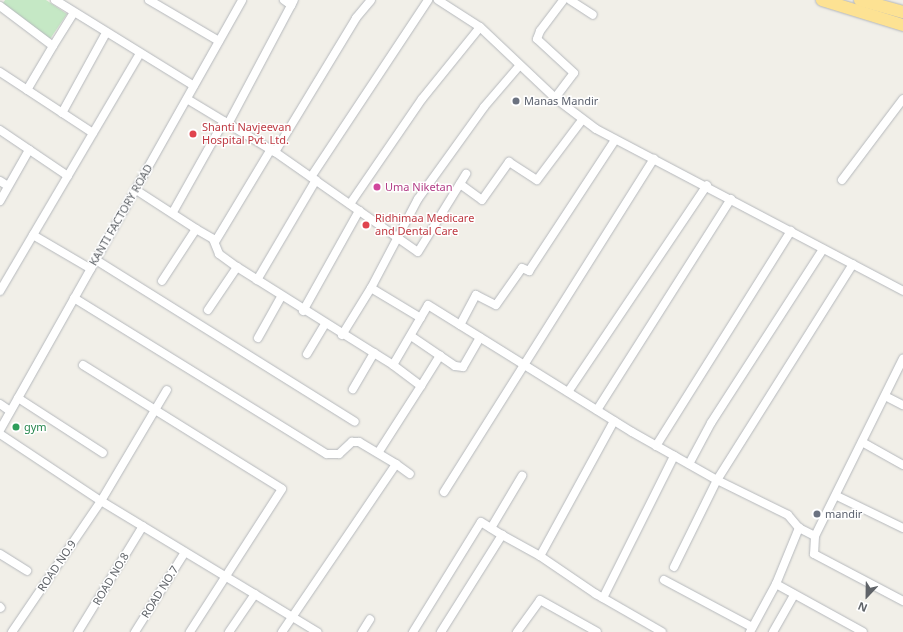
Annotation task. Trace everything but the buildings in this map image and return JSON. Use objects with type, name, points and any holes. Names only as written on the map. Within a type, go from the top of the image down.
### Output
[{"type":"highway","points":[[822,0],[903,25]]},
{"type":"highway","points":[[860,0],[903,12]]},
{"type":"street","points":[[55,0],[139,55],[194,86]]},
{"type":"street","points":[[149,0],[219,41]]},
{"type":"street","name":"KANTI FACTORY ROAD","points":[[0,430],[242,0]]},
{"type":"street","points":[[214,242],[356,18],[371,0]]},
{"type":"street","points":[[257,280],[314,179],[428,0]]},
{"type":"street","points":[[438,0],[480,27],[555,98],[582,120],[615,140],[707,185],[903,291]]},
{"type":"street","points":[[555,98],[574,73],[537,39],[540,31],[563,0]]},
{"type":"street","points":[[570,0],[592,15]]},
{"type":"street","points":[[173,212],[226,122],[290,2]]},
{"type":"street","points":[[0,6],[53,46]]},
{"type":"street","points":[[27,90],[74,13]]},
{"type":"street","points":[[350,204],[422,100],[480,27]]},
{"type":"street","points":[[62,113],[106,33]]},
{"type":"street","points":[[0,291],[139,55]]},
{"type":"street","points":[[342,335],[371,288],[397,237],[445,158],[520,65]]},
{"type":"street","points":[[0,72],[93,133]]},
{"type":"street","points":[[187,99],[273,150],[418,252],[466,174]]},
{"type":"street","points":[[842,180],[903,99]]},
{"type":"street","points":[[460,184],[482,200],[509,162],[537,180],[582,120]]},
{"type":"street","points":[[0,130],[68,176]]},
{"type":"street","points":[[460,325],[476,296],[496,306],[522,268],[529,271],[615,140]]},
{"type":"street","points":[[0,201],[29,150]]},
{"type":"street","points":[[444,492],[523,364],[654,159]]},
{"type":"street","points":[[0,181],[8,186]]},
{"type":"street","points":[[568,392],[707,185]]},
{"type":"street","points":[[136,190],[173,212],[196,229],[213,239],[219,254],[237,267],[303,311],[393,365],[420,386]]},
{"type":"street","points":[[597,410],[731,199]]},
{"type":"street","points":[[303,311],[359,210]]},
{"type":"street","points":[[162,282],[196,229]]},
{"type":"street","points":[[656,446],[791,231]]},
{"type":"street","points":[[33,235],[91,269]]},
{"type":"street","points":[[689,464],[711,423],[823,249]]},
{"type":"street","points":[[96,260],[355,422]]},
{"type":"street","points":[[674,567],[717,480],[853,264]]},
{"type":"street","points":[[208,310],[237,267]]},
{"type":"street","points":[[371,288],[421,318]]},
{"type":"street","points":[[258,338],[281,297]]},
{"type":"street","points":[[74,298],[327,454],[339,454],[352,442],[359,442],[410,474]]},
{"type":"street","points":[[393,365],[428,305],[614,421],[717,480],[788,516],[799,528],[815,536]]},
{"type":"street","points":[[307,354],[325,324]]},
{"type":"street","points":[[411,336],[455,366],[463,366],[480,338]]},
{"type":"street","points":[[353,389],[374,353]]},
{"type":"street","points":[[378,453],[440,356]]},
{"type":"street","points":[[903,359],[837,496],[815,536],[814,554],[903,600]]},
{"type":"street","points":[[82,365],[155,412],[282,489],[227,577],[190,632]]},
{"type":"street","name":"ROAD NO.9","points":[[12,632],[101,501],[167,390]]},
{"type":"street","points":[[885,396],[903,405]]},
{"type":"street","points":[[18,398],[103,453]]},
{"type":"street","points":[[0,404],[10,411]]},
{"type":"street","points":[[540,556],[614,421]]},
{"type":"street","points":[[0,434],[101,501],[317,632]]},
{"type":"street","points":[[862,442],[903,464]]},
{"type":"street","points":[[603,598],[674,456]]},
{"type":"street","points":[[282,632],[396,464]]},
{"type":"street","points":[[491,528],[522,476]]},
{"type":"street","points":[[837,496],[903,528]]},
{"type":"street","points":[[413,632],[481,522],[540,556],[603,598],[662,632]]},
{"type":"street","name":"ROAD NO.8","points":[[78,632],[143,526]]},
{"type":"street","points":[[664,580],[751,630],[776,584],[799,528]]},
{"type":"street","points":[[441,632],[502,534]]},
{"type":"street","name":"ROAD NO.7","points":[[135,632],[185,552]]},
{"type":"street","points":[[0,554],[27,571]]},
{"type":"street","points":[[776,584],[863,632]]},
{"type":"street","points":[[229,632],[254,594]]},
{"type":"street","points":[[773,632],[794,595]]},
{"type":"street","points":[[517,632],[540,600],[597,632]]},
{"type":"street","points":[[362,632],[370,619]]},
{"type":"green space","points":[[5,0],[46,0],[67,14],[50,39],[1,6]]},
{"type":"place","name":"Manas Mandir","points":[[516,101]]},
{"type":"place","name":"Shanti Navjeevan Hospital Pvt. Ltd.","points":[[193,134]]},
{"type":"place","name":"Uma Niketan","points":[[377,187]]},
{"type":"place","name":"Ridhimaa Medicare and Dental Care","points":[[366,225]]},
{"type":"place","name":"gym","points":[[16,427]]},
{"type":"place","name":"mandir","points":[[817,514]]}]
